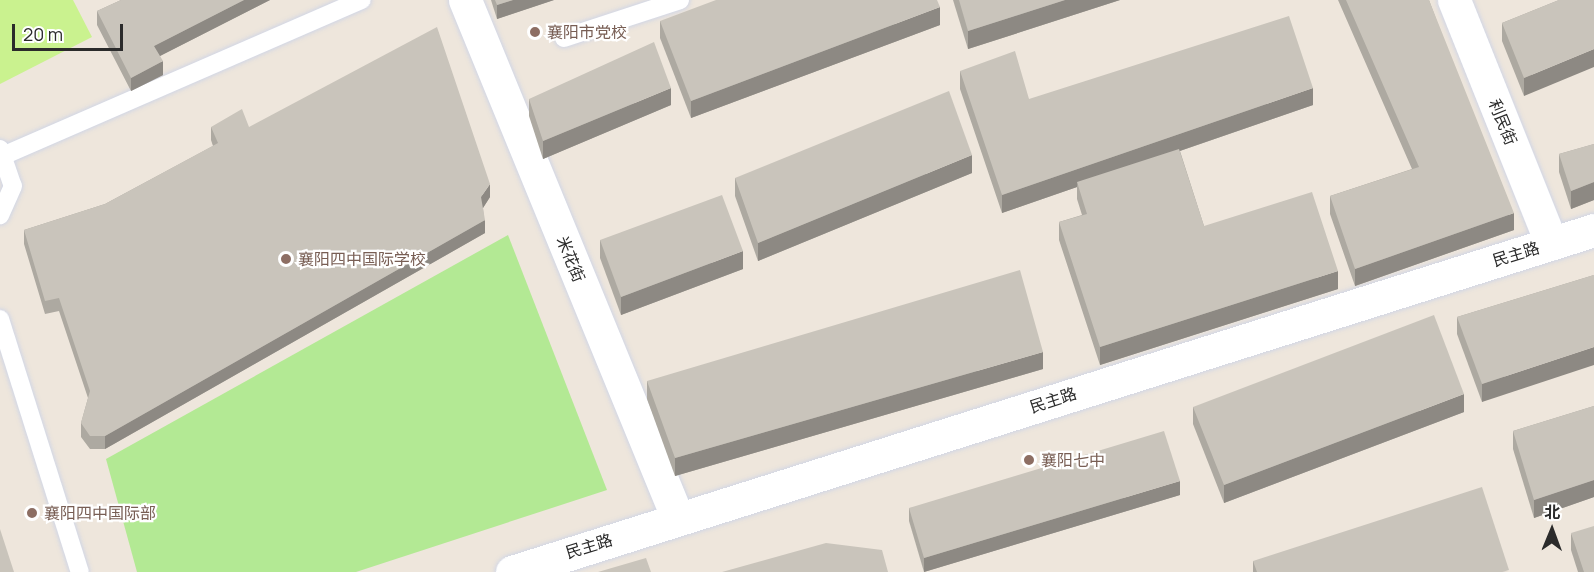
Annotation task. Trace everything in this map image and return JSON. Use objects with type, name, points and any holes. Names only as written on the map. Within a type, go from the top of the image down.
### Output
[{"type":"street","name":"米花街","points":[[465,0],[678,519]]},
{"type":"street","name":"利民街","points":[[1454,0],[1551,243]]},
{"type":"street","name":"民主路","points":[[512,572],[1594,230]]},
{"type":"lane","points":[[0,215],[13,186],[3,152],[362,0]]},
{"type":"lane","points":[[564,38],[680,0]]},
{"type":"lane","points":[[0,319],[80,572]]},
{"type":"green space","points":[[0,0],[73,0],[92,37],[0,84]]},
{"type":"green space","points":[[508,235],[607,490],[356,572],[137,572],[106,459]]},
{"type":"building","points":[[121,0],[244,0],[154,46],[163,61],[131,78],[97,11]]},
{"type":"building","points":[[495,0],[513,0],[497,5]]},
{"type":"building","points":[[716,0],[937,0],[940,7],[691,101],[660,21]]},
{"type":"building","points":[[959,0],[1065,0],[968,31]]},
{"type":"building","points":[[1346,0],[1429,0],[1514,213],[1355,269],[1330,196],[1419,167]]},
{"type":"building","points":[[1559,0],[1594,0],[1594,49],[1524,78],[1502,23]]},
{"type":"building","points":[[1289,16],[1313,88],[1002,195],[960,71],[1015,51],[1029,99]]},
{"type":"building","points":[[437,27],[490,184],[481,197],[485,220],[105,436],[90,436],[81,423],[90,391],[59,298],[45,301],[24,230],[105,204],[218,143],[211,127],[242,109],[249,127]]},
{"type":"building","points":[[654,42],[671,88],[543,141],[529,99]]},
{"type":"building","points":[[949,91],[972,155],[758,243],[735,178]]},
{"type":"building","points":[[1594,144],[1594,182],[1571,191],[1559,154]]},
{"type":"building","points":[[1179,149],[1204,226],[1312,192],[1338,271],[1100,347],[1059,222],[1087,214],[1077,182]]},
{"type":"building","points":[[722,195],[743,251],[621,297],[600,240]]},
{"type":"building","points":[[1020,270],[1043,352],[675,458],[647,381]]},
{"type":"building","points":[[1594,275],[1594,347],[1482,384],[1457,317]]},
{"type":"building","points":[[1434,315],[1464,394],[1224,485],[1193,407]]},
{"type":"building","points":[[1594,406],[1594,480],[1534,500],[1513,431]]},
{"type":"building","points":[[1164,431],[1180,481],[924,558],[909,508]]},
{"type":"building","points":[[1482,487],[1509,570],[1502,572],[1257,572],[1253,561]]},
{"type":"building","points":[[1594,526],[1594,572],[1584,572],[1571,533]]},
{"type":"building","points":[[0,529],[14,572],[0,572]]},
{"type":"building","points":[[826,543],[882,550],[888,572],[722,572]]},
{"type":"building","points":[[646,558],[651,572],[598,572]]},
{"type":"place","name":"襄阳市党校","points":[[535,32]]},
{"type":"place","name":"襄阳四中国际学校","points":[[286,259]]},
{"type":"place","name":"襄阳七中","points":[[1029,460]]},
{"type":"place","name":"襄阳四中国际部","points":[[32,513]]}]
